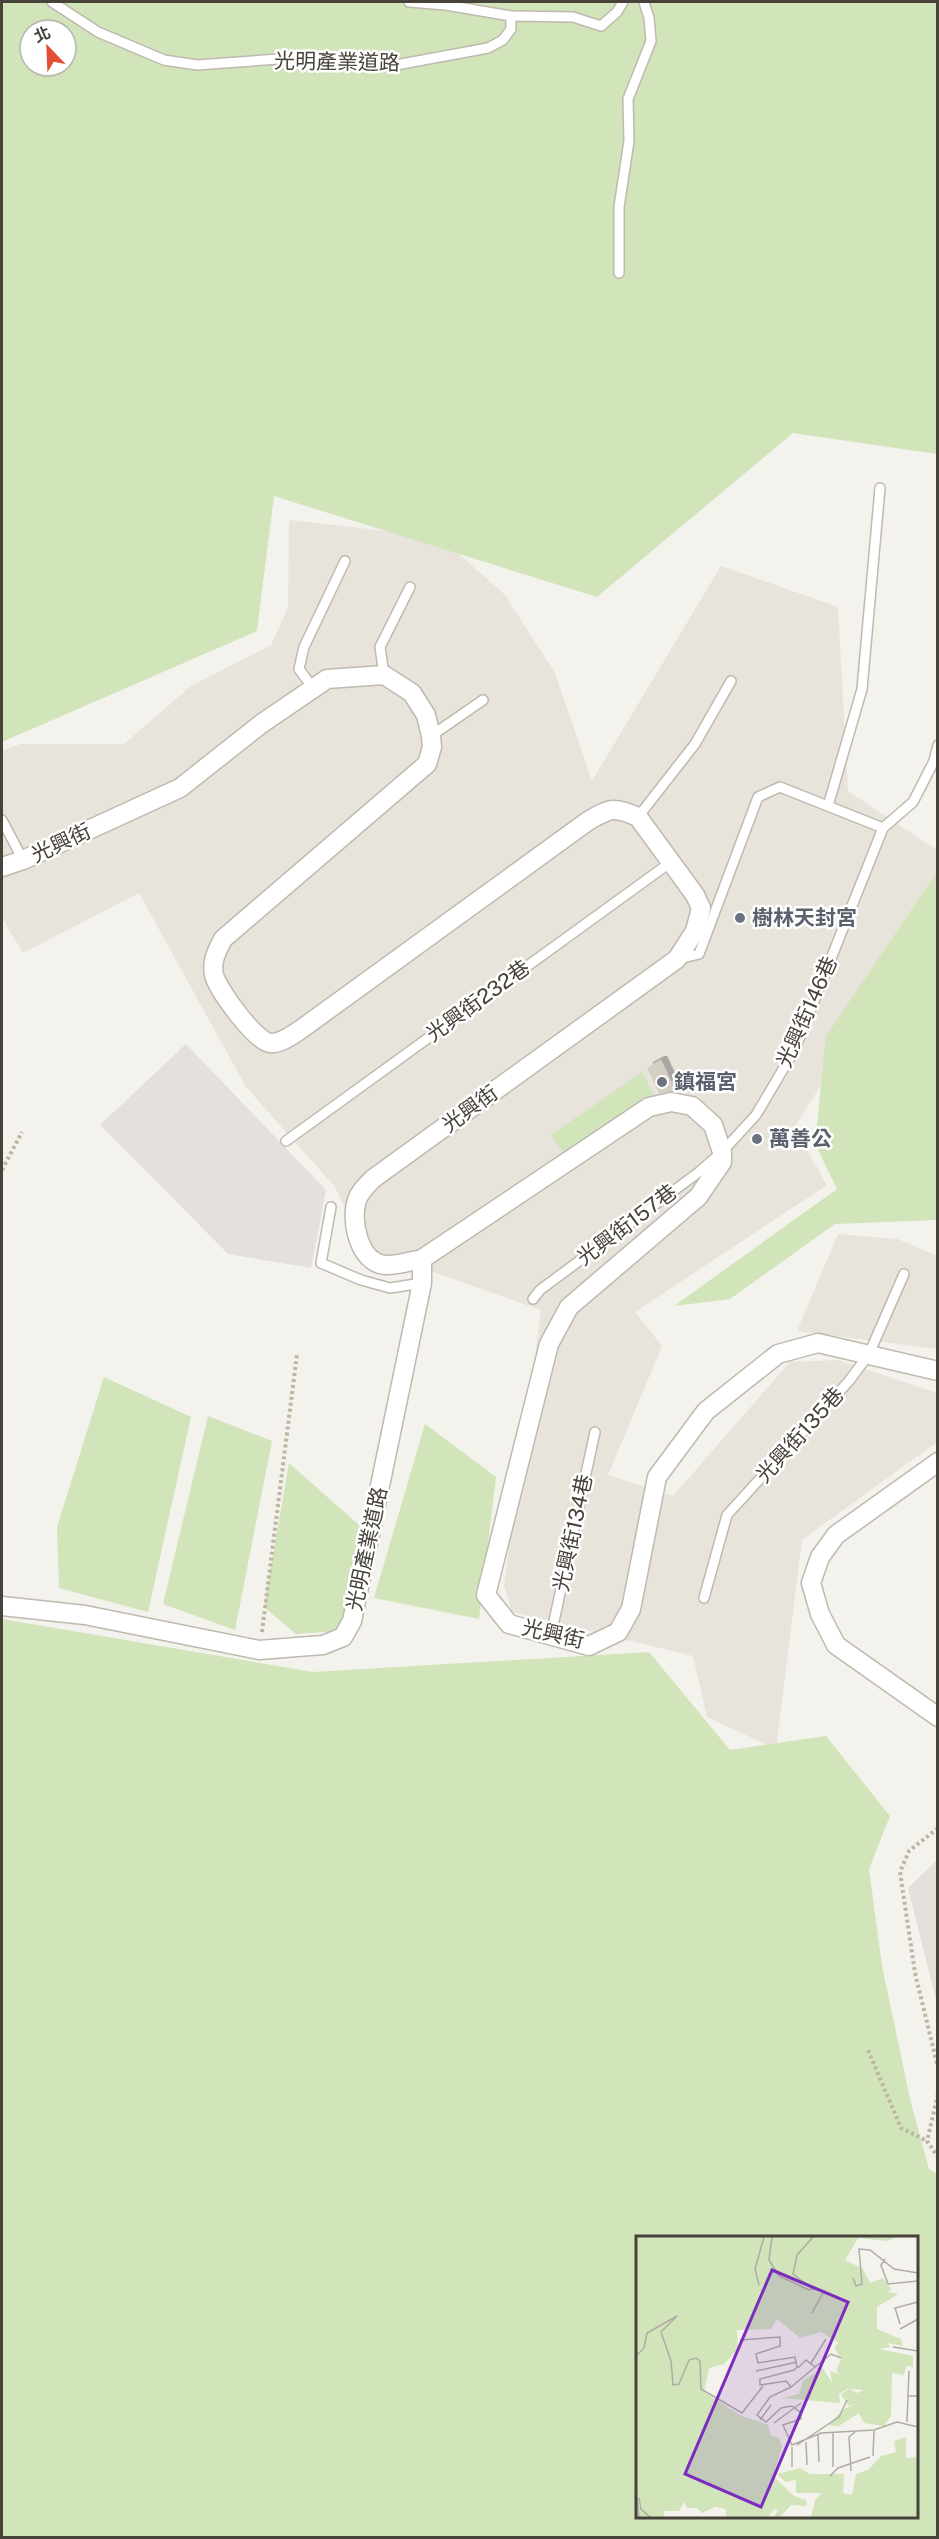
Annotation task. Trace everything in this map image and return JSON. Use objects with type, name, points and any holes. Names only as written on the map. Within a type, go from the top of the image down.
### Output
[{"type":"street","name":"光興街","points":[[2,867],[23,860],[180,788],[261,724],[327,679],[384,675]]},
{"type":"street","points":[[384,675],[412,693],[426,715],[432,747],[427,764],[223,939],[214,958],[214,974],[220,990],[230,1005],[263,1040],[271,1043],[283,1040],[300,1030],[588,821],[610,809],[639,817]]},
{"type":"street","name":"光興街","points":[[639,817],[695,895],[701,908],[695,931],[677,959],[374,1178],[361,1191],[356,1202],[359,1243],[370,1259],[384,1265],[422,1259],[649,1107],[670,1102],[692,1106],[712,1125],[722,1152],[722,1162],[698,1197],[569,1307],[549,1344],[486,1595],[509,1624],[589,1646],[618,1632],[631,1609],[657,1477],[706,1411],[778,1354],[818,1342],[938,1371]]},
{"type":"street","name":"光明產業道路","points":[[2,1606],[85,1615],[259,1650],[324,1645],[343,1637],[352,1621],[422,1283],[422,1259]]},
{"type":"street","points":[[938,1462],[836,1535],[819,1557],[811,1583],[820,1614],[836,1645],[938,1717]]},
{"type":"lane","name":"光明產業道路","points":[[52,2],[98,32],[164,60],[197,65],[306,57],[396,65],[488,48],[503,40],[507,35],[511,29],[512,16]]},
{"type":"lane","points":[[409,2],[446,5],[512,16],[573,17],[601,26],[617,12],[623,2]]},
{"type":"lane","points":[[619,273],[619,207],[629,141],[627,99],[651,41],[649,18],[644,2]]},
{"type":"lane","points":[[828,806],[862,689],[880,488]]},
{"type":"lane","points":[[313,688],[298,669],[304,647],[345,561]]},
{"type":"lane","points":[[384,675],[380,647],[410,587]]},
{"type":"lane","points":[[639,817],[694,744],[730,681]]},
{"type":"lane","points":[[431,736],[483,700]]},
{"type":"lane","points":[[677,959],[699,954],[758,797],[780,787],[883,828],[913,802],[934,761],[938,745]]},
{"type":"lane","points":[[2,820],[23,860]]},
{"type":"lane","name":"光興街146巷","points":[[722,1152],[756,1115],[795,1049],[883,828]]},
{"type":"lane","name":"光興街232巷","points":[[286,1141],[671,862]]},
{"type":"lane","name":"光興街157巷","points":[[533,1299],[540,1290],[699,1173],[722,1152]]},
{"type":"lane","points":[[331,1207],[321,1263],[361,1280],[390,1288],[422,1283]]},
{"type":"lane","name":"光興街135巷","points":[[704,1598],[727,1515],[849,1381],[869,1354],[904,1274]]},
{"type":"lane","name":"光興街134巷","points":[[551,1635],[595,1432]]},
{"type":"path","points":[[2,1170],[22,1132]]},
{"type":"path","points":[[259,1650],[297,1354]]},
{"type":"path","points":[[938,1828],[909,1851],[900,1872],[915,1972],[938,2068]]},
{"type":"path","points":[[868,2050],[901,2127],[927,2142],[938,2157]]},
{"type":"path","points":[[927,2142],[938,2094]]},
{"type":"shaded area","points":[[289,520],[440,537],[505,595],[555,673],[592,781],[721,566],[838,607],[848,791],[937,850],[937,901],[794,1128],[827,1185],[635,1312],[662,1346],[608,1475],[673,1496],[790,1362],[838,1360],[937,1393],[937,1442],[802,1540],[776,1749],[707,1717],[693,1656],[512,1612],[504,1585],[541,1310],[365,1248],[335,1187],[246,1087],[139,893],[23,953],[2,918],[2,751],[20,744],[124,744],[191,686],[271,645],[288,608]]},
{"type":"shaded area","points":[[186,1044],[326,1190],[311,1268],[228,1254],[100,1125]]},
{"type":"shaded area","points":[[838,1234],[898,1239],[937,1256],[937,1349],[797,1331]]},
{"type":"shaded area","points":[[937,1860],[937,2004],[908,1888]]},
{"type":"green space","points":[[2,2],[937,2],[937,454],[793,433],[597,597],[274,496],[257,631],[2,742]]},
{"type":"green space","points":[[937,872],[937,1220],[835,1224],[730,1299],[674,1306],[837,1189],[815,1144],[826,1036]]},
{"type":"green space","points":[[642,1072],[654,1095],[567,1158],[551,1135]]},
{"type":"green space","points":[[104,1377],[191,1417],[148,1612],[59,1588],[57,1527]]},
{"type":"green space","points":[[208,1416],[272,1441],[235,1630],[163,1604]]},
{"type":"green space","points":[[425,1424],[496,1477],[479,1619],[374,1598]]},
{"type":"green space","points":[[289,1463],[360,1526],[353,1606],[338,1631],[296,1634],[264,1607]]},
{"type":"green space","points":[[2,1619],[313,1672],[649,1652],[730,1750],[826,1736],[890,1816],[869,1869],[882,1966],[911,2103],[929,2169],[937,2174],[937,2537],[2,2537]]},
{"type":"building","name":"鎮福宮","points":[[661,1060],[676,1092],[659,1093],[647,1068]]},
{"type":"place","name":"樹林天封宮","points":[[740,918]]},
{"type":"place","name":"鎮福宮","points":[[662,1082]]},
{"type":"place","name":"萬善公","points":[[757,1139]]}]
